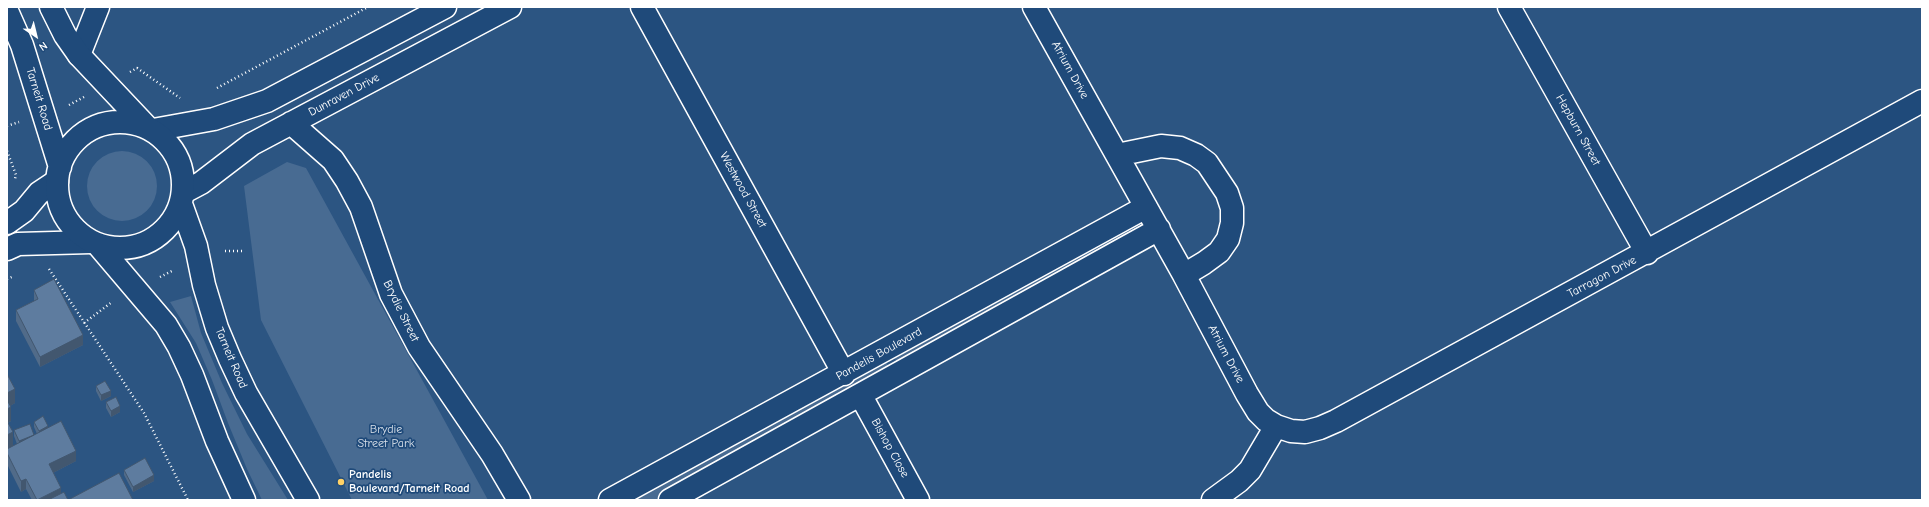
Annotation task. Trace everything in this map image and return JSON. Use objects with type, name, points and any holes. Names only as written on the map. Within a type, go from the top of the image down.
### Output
[{"type":"street","points":[[7,249],[18,244],[94,243],[118,249],[141,245],[152,240],[170,225],[182,198],[183,174],[177,157],[167,142],[149,128],[105,85],[79,55],[65,35],[51,7]]},
{"type":"street","points":[[79,55],[98,7]]},
{"type":"street","points":[[244,500],[217,440],[192,375],[179,347],[166,325],[94,243],[78,233],[69,223],[62,210],[57,196],[58,174],[65,154],[73,143],[94,127],[120,122],[149,128],[214,118],[267,101],[445,7]]},
{"type":"street","name":"Dunraven Drive","points":[[182,198],[252,144],[510,7]]},
{"type":"street","name":"Westwood Street","points":[[642,7],[844,374]]},
{"type":"street","name":"Atrium Drive","points":[[1034,7],[1159,229],[1247,394],[1258,412],[1276,426]]},
{"type":"street","name":"Hepburn Street","points":[[1510,7],[1647,253]]},
{"type":"street","name":"Tarneit Road","points":[[7,11],[22,45],[43,114],[58,174]]},
{"type":"street","name":"Tarragon Drive","points":[[1276,426],[1291,431],[1306,432],[1336,421],[1647,253],[1922,101]]},
{"type":"street","name":"Brydie Street","points":[[291,123],[333,160],[347,181],[361,207],[391,294],[419,347],[492,454],[518,500]]},
{"type":"street","points":[[1117,155],[1161,146],[1180,148],[1196,154],[1207,163],[1227,193],[1232,208],[1232,223],[1228,239],[1219,252],[1184,275]]},
{"type":"street","points":[[13,219],[58,174]]},
{"type":"street","name":"Tarneit Road","points":[[182,198],[196,246],[204,285],[230,359],[246,393],[308,500]]},
{"type":"street","name":"Pandelis Boulevard","points":[[610,500],[844,374],[1146,207]]},
{"type":"street","points":[[670,500],[861,396],[1159,229]]},
{"type":"street","name":"Bishop Close","points":[[861,396],[918,500]]},
{"type":"street","points":[[1213,500],[1239,481],[1250,470],[1276,426]]},
{"type":"path","points":[[214,90],[368,7]]},
{"type":"path","points":[[7,126],[70,105],[137,68],[179,98],[185,98]]},
{"type":"path","points":[[7,151],[16,175],[11,201],[13,219]]},
{"type":"path","points":[[35,244],[45,264],[144,413],[188,500]]},
{"type":"green space","points":[[115,151],[129,151],[142,157],[151,166],[157,179],[155,199],[147,211],[129,221],[115,221],[102,215],[93,206],[87,193],[87,179],[93,166],[102,157]]},
{"type":"green space","name":"Brydie Street Park","points":[[287,162],[306,168],[488,500],[352,500],[261,320],[244,186]]},
{"type":"green space","points":[[1128,232],[1113,246],[899,366],[893,355],[1117,235]]},
{"type":"green space","points":[[191,296],[201,333],[222,383],[247,434],[288,500],[262,500],[247,469],[196,343],[170,302]]},
{"type":"green space","points":[[885,360],[891,371],[655,500],[630,500]]},
{"type":"building","points":[[54,279],[83,335],[40,357],[16,310],[38,299],[34,290]]},
{"type":"building","points":[[7,374],[15,389],[7,393]]},
{"type":"building","points":[[105,381],[111,391],[101,395],[96,386]]},
{"type":"building","points":[[116,397],[120,406],[111,411],[106,402]]},
{"type":"building","points":[[7,400],[11,407],[7,409]]},
{"type":"building","points":[[43,416],[48,426],[39,431],[34,422]]},
{"type":"building","points":[[7,421],[13,432],[7,435]]},
{"type":"building","points":[[61,421],[76,451],[49,464],[61,488],[37,500],[26,479],[21,481],[7,453],[7,449]]},
{"type":"building","points":[[30,424],[34,435],[19,441],[14,430]]},
{"type":"building","points":[[145,458],[154,475],[133,487],[124,470]]},
{"type":"building","points":[[119,473],[133,500],[68,500]]},
{"type":"building","points":[[64,492],[68,500],[48,500]]},
{"type":"place","name":"Pandelis Boulevard/Tarneit Road","points":[[341,482]]}]
